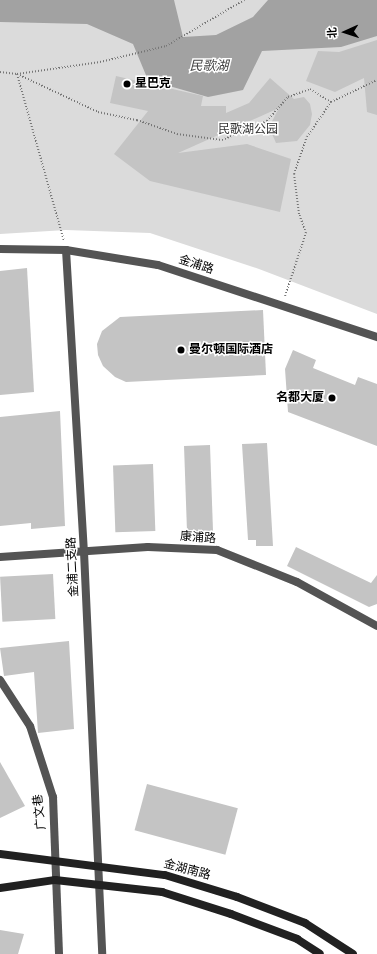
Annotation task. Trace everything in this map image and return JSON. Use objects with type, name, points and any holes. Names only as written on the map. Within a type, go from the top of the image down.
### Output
[{"type":"main road","name":"金湖南路","points":[[0,854],[165,875],[237,897],[305,923],[353,954]]},
{"type":"main road","points":[[0,888],[55,880],[162,892],[224,912],[297,939],[320,954]]},
{"type":"street","name":"金浦路","points":[[0,249],[66,250],[158,265],[377,337]]},
{"type":"street","name":"金浦二支路","points":[[66,250],[84,552],[99,866],[97,884],[102,954]]},
{"type":"street","name":"康浦路","points":[[0,557],[148,547],[217,550],[297,582],[377,626]]},
{"type":"street","name":"广文巷","points":[[0,680],[30,726],[53,797],[59,954]]},
{"type":"path","points":[[0,72],[17,74],[131,56],[166,46],[244,0]]},
{"type":"path","points":[[17,74],[98,112],[137,120],[177,134],[222,140],[267,121],[288,97],[310,89],[331,102]]},
{"type":"path","points":[[17,74],[66,250]]},
{"type":"path","points":[[282,306],[306,233],[300,214],[294,174],[307,137],[331,102],[377,80]]},
{"type":"green space","name":"民歌湖公园","points":[[0,0],[377,0],[377,314],[259,269],[150,233],[66,230],[0,234]]},
{"type":"water","name":"民歌湖","points":[[0,0],[174,0],[183,37],[216,35],[253,17],[268,0],[377,0],[377,36],[341,47],[262,51],[243,90],[208,97],[148,80],[133,44],[87,24],[0,22]]},
{"type":"building","points":[[377,40],[377,115],[367,112],[364,78],[335,92],[306,81],[318,51],[339,52]]},
{"type":"building","points":[[116,76],[203,96],[201,106],[226,106],[226,113],[249,103],[270,78],[294,99],[304,97],[310,104],[312,114],[310,125],[297,141],[276,143],[269,127],[279,108],[178,153],[247,144],[291,159],[280,212],[150,181],[114,154],[148,111],[110,103]]},
{"type":"building","points":[[27,268],[34,392],[0,395],[0,271]]},
{"type":"building","name":"曼尔顿国际酒店","points":[[263,310],[266,375],[126,382],[115,377],[103,366],[98,355],[97,344],[102,331],[120,317]]},
{"type":"building","name":"名都大厦","points":[[293,350],[316,360],[313,368],[355,385],[358,377],[377,384],[377,446],[288,412],[285,369]]},
{"type":"building","points":[[60,411],[65,526],[31,529],[31,523],[0,526],[0,417]]},
{"type":"building","points":[[267,443],[273,546],[256,546],[256,540],[248,540],[242,444]]},
{"type":"building","points":[[210,445],[213,531],[187,532],[184,446]]},
{"type":"building","points":[[153,464],[155,531],[115,532],[113,465]]},
{"type":"building","points":[[296,547],[371,583],[377,575],[377,604],[369,607],[287,566]]},
{"type":"building","points":[[53,574],[55,619],[2,622],[0,577]]},
{"type":"building","points":[[69,641],[74,729],[38,733],[34,672],[4,676],[0,648]]},
{"type":"building","points":[[0,762],[25,806],[0,818]]},
{"type":"building","points":[[147,784],[238,808],[225,855],[135,830]]},
{"type":"building","points":[[0,930],[24,934],[18,954],[0,954]]},
{"type":"place","name":"星巴克","points":[[127,84]]},
{"type":"place","name":"曼尔顿国际酒店","points":[[181,350]]},
{"type":"place","name":"名都大厦","points":[[332,398]]}]
